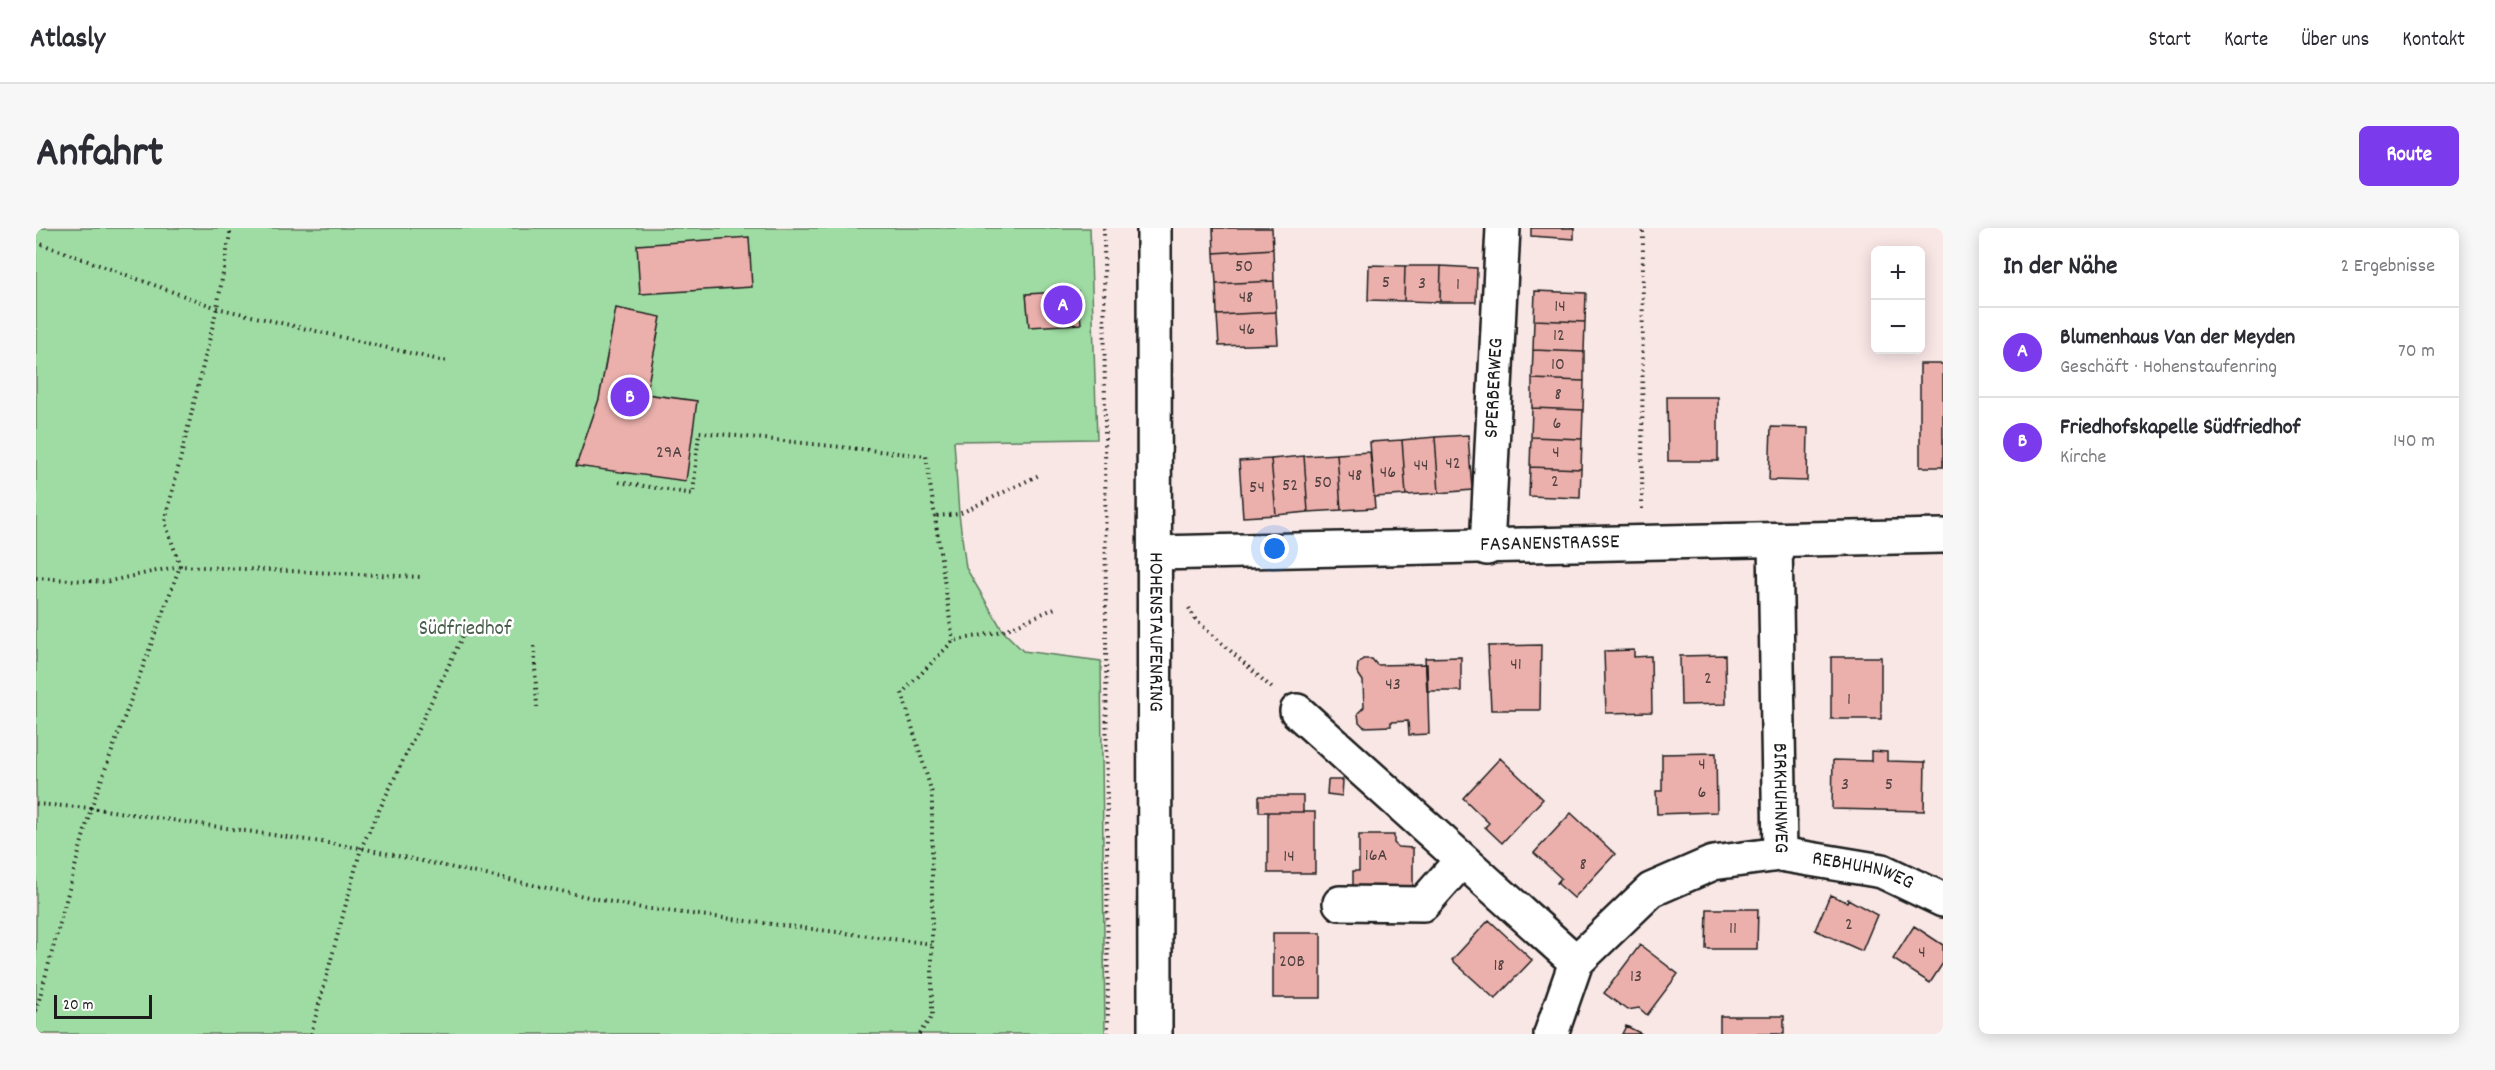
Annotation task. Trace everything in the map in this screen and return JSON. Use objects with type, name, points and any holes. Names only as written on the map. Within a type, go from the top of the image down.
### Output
[{"type":"street","name":"HOHENSTAUFENRING","points":[[1154,228],[1155,1034]]},
{"type":"street","name":"SPERBERWEG","points":[[1487,548],[1503,228]]},
{"type":"street","name":"FASANENSTRASSE","points":[[1156,553],[1487,548],[1943,536]]},
{"type":"street","name":"BIRKHUHNWEG","points":[[1551,1034],[1576,962],[1651,890],[1713,863],[1780,854],[1775,540]]},
{"type":"street","points":[[1297,711],[1461,861],[1576,962]]},
{"type":"street","name":"REBHUHNWEG","points":[[1780,854],[1882,871],[1943,900]]},
{"type":"street","points":[[1340,903],[1423,904],[1461,861]]},
{"type":"path","points":[[36,1011],[91,808],[180,566],[165,522],[217,308],[231,228]]},
{"type":"path","points":[[1104,228],[1108,1034]]},
{"type":"path","points":[[1642,543],[1643,228]]},
{"type":"path","points":[[36,242],[217,308],[448,362]]},
{"type":"path","points":[[619,482],[693,494],[699,432],[926,456],[953,640]]},
{"type":"path","points":[[936,516],[958,514],[1041,474]]},
{"type":"path","points":[[36,578],[105,582],[180,566],[421,577]]},
{"type":"path","points":[[1185,601],[1196,620],[1297,711]]},
{"type":"path","points":[[919,1034],[932,1016],[932,793],[902,693],[953,640],[1003,631],[1055,608]]},
{"type":"path","points":[[311,1034],[361,848],[466,627]]},
{"type":"path","points":[[534,646],[537,707]]},
{"type":"path","points":[[36,804],[91,808],[361,848],[635,907],[933,944]]},
{"type":"green space","name":"Südfriedhof","points":[[36,228],[1090,228],[1097,439],[954,441],[959,514],[966,568],[1003,631],[1023,651],[1101,661],[1105,1034],[36,1034]]},
{"type":"building","points":[[1213,228],[1272,228],[1273,249],[1214,253]]},
{"type":"building","points":[[1531,228],[1574,228],[1574,239],[1531,236]]},
{"type":"building","points":[[749,237],[752,287],[640,294],[637,245]]},
{"type":"building","points":[[1273,249],[1274,281],[1216,284],[1214,253]]},
{"type":"building","points":[[1369,265],[1405,266],[1404,301],[1368,300]]},
{"type":"building","points":[[1405,266],[1441,266],[1440,302],[1404,301]]},
{"type":"building","points":[[1441,266],[1477,268],[1476,302],[1440,302]]},
{"type":"building","points":[[1274,281],[1276,312],[1217,315],[1216,284]]},
{"type":"building","points":[[1078,291],[1081,324],[1029,327],[1026,294]]},
{"type":"building","points":[[1535,291],[1586,293],[1585,322],[1534,320]]},
{"type":"building","points":[[616,308],[661,317],[646,394],[697,401],[686,481],[576,466],[599,399]]},
{"type":"building","points":[[1276,312],[1278,344],[1219,346],[1217,315]]},
{"type":"building","points":[[1534,320],[1585,322],[1584,352],[1533,350]]},
{"type":"building","points":[[1533,350],[1584,352],[1584,381],[1532,379]]},
{"type":"building","points":[[1920,364],[1943,364],[1943,467],[1920,467]]},
{"type":"building","points":[[1532,379],[1584,381],[1583,410],[1532,408]]},
{"type":"building","points":[[1667,397],[1718,397],[1718,461],[1668,461]]},
{"type":"building","points":[[1532,408],[1583,410],[1582,439],[1531,437]]},
{"type":"building","points":[[1771,427],[1808,428],[1807,481],[1769,480]]},
{"type":"building","points":[[1468,435],[1472,490],[1439,493],[1435,437]]},
{"type":"building","points":[[1435,437],[1439,493],[1406,495],[1402,440]]},
{"type":"building","points":[[1531,437],[1582,439],[1581,469],[1530,467]]},
{"type":"building","points":[[1402,440],[1406,495],[1374,497],[1370,442]]},
{"type":"building","points":[[1370,452],[1375,508],[1341,510],[1337,454]]},
{"type":"building","points":[[1337,454],[1341,510],[1308,512],[1304,456]]},
{"type":"building","points":[[1304,456],[1308,512],[1276,515],[1271,459]]},
{"type":"building","points":[[1271,459],[1276,515],[1243,517],[1239,461]]},
{"type":"building","points":[[1530,467],[1581,469],[1580,498],[1529,496]]},
{"type":"building","points":[[1541,645],[1540,710],[1491,710],[1488,646]]},
{"type":"building","points":[[1634,650],[1634,657],[1651,656],[1652,712],[1606,713],[1604,651]]},
{"type":"building","points":[[1725,655],[1726,704],[1681,705],[1680,656]]},
{"type":"building","points":[[1461,657],[1461,691],[1427,691],[1425,658]]},
{"type":"building","points":[[1831,657],[1881,657],[1881,719],[1831,719]]},
{"type":"building","points":[[1363,659],[1372,659],[1377,665],[1427,664],[1429,734],[1409,735],[1408,721],[1391,722],[1391,726],[1364,727],[1359,722],[1358,713],[1364,707],[1363,681],[1357,672],[1358,664]]},
{"type":"building","points":[[1871,751],[1887,752],[1887,761],[1925,762],[1924,811],[1832,809],[1833,760],[1871,761]]},
{"type":"building","points":[[1716,753],[1717,812],[1657,814],[1656,791],[1662,791],[1662,754]]},
{"type":"building","points":[[1500,758],[1543,799],[1502,843],[1485,827],[1489,823],[1463,798]]},
{"type":"building","points":[[1328,780],[1343,780],[1342,796],[1327,794]]},
{"type":"building","points":[[1259,796],[1303,796],[1303,812],[1259,812]]},
{"type":"building","points":[[1268,812],[1315,812],[1315,873],[1268,873]]},
{"type":"building","points":[[1571,813],[1615,854],[1574,898],[1557,883],[1561,878],[1534,853]]},
{"type":"building","points":[[1359,835],[1394,835],[1394,843],[1398,847],[1413,848],[1413,894],[1353,894],[1353,871],[1359,871]]},
{"type":"building","points":[[1830,895],[1847,902],[1848,899],[1877,915],[1862,951],[1815,930]]},
{"type":"building","points":[[1707,909],[1758,909],[1757,949],[1706,949]]},
{"type":"building","points":[[1489,920],[1532,960],[1495,999],[1452,960]]},
{"type":"building","points":[[1914,926],[1943,945],[1943,963],[1930,983],[1893,959]]},
{"type":"building","points":[[1273,933],[1321,933],[1321,998],[1273,998]]},
{"type":"building","points":[[1640,945],[1678,974],[1647,1015],[1639,1008],[1627,1010],[1604,993]]},
{"type":"building","points":[[1720,1016],[1784,1016],[1784,1034],[1720,1034]]},
{"type":"building","points":[[1626,1026],[1642,1034],[1622,1034]]},
{"type":"place","name":"Blumenhaus Van der Meyden","points":[[1063,305]]},
{"type":"place","name":"Friedhofskapelle Südfriedhof","points":[[630,397]]}]
